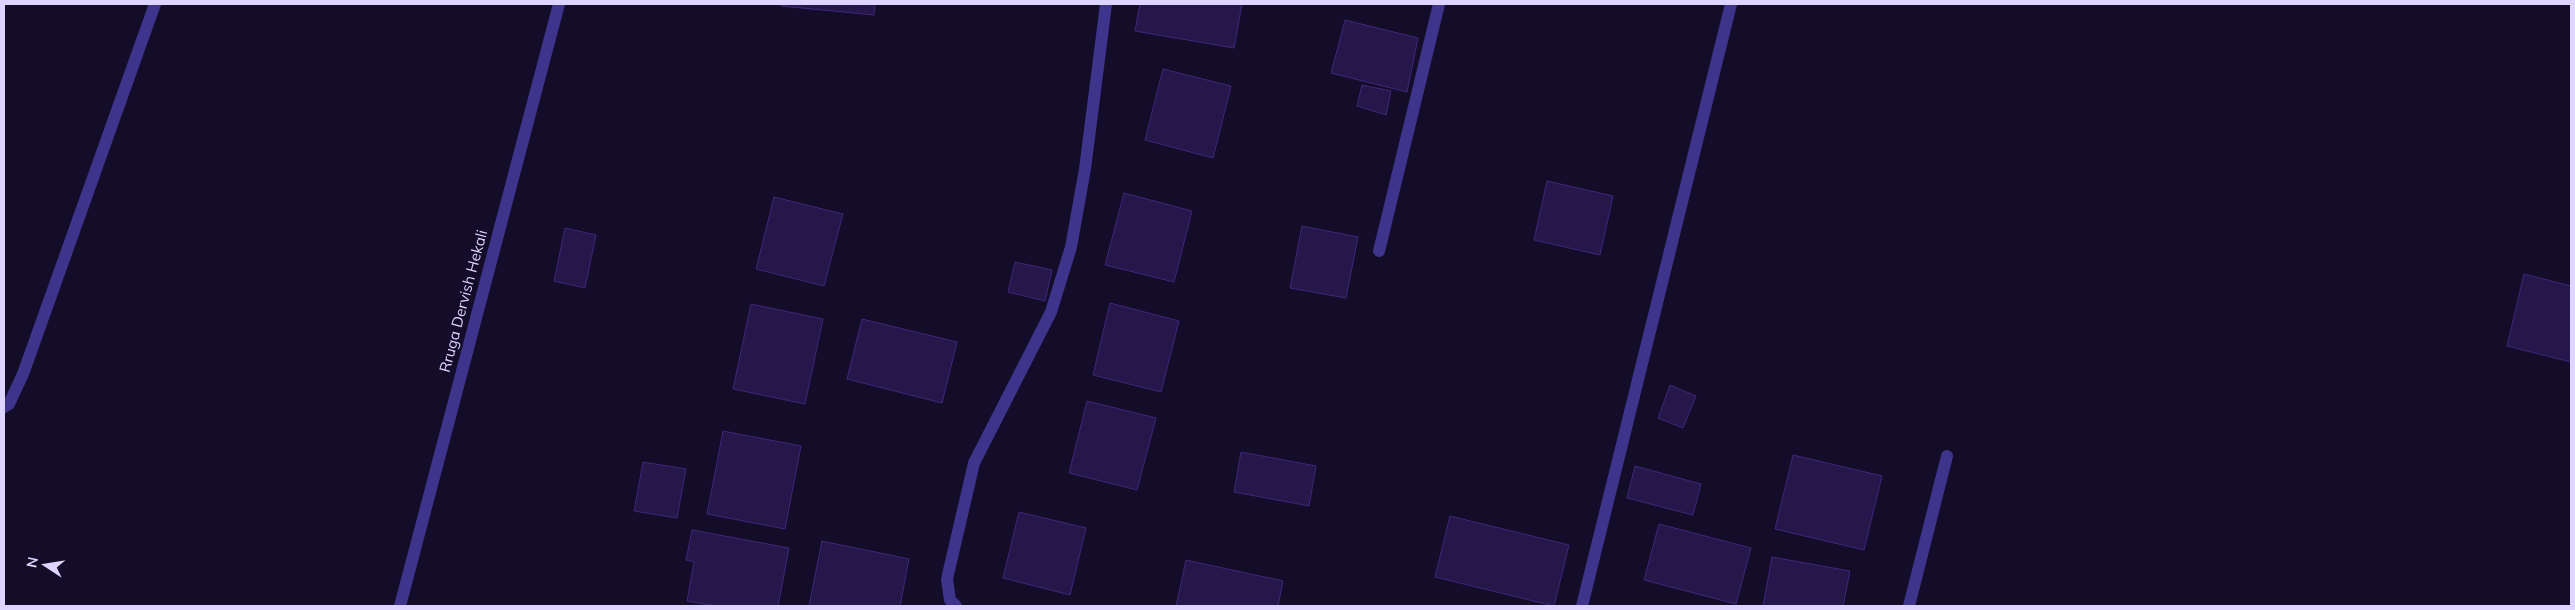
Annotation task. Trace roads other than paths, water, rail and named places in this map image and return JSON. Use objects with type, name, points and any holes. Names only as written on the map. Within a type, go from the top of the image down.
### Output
[{"type":"street","points":[[4,407],[9,404],[23,374],[155,4]]},
{"type":"street","name":"Rruga Dervish Hekali","points":[[400,606],[558,4]]},
{"type":"street","points":[[956,606],[950,600],[947,579],[974,463],[1051,312],[1071,247],[1085,169],[1106,4]]},
{"type":"street","points":[[1379,251],[1439,4]]},
{"type":"street","points":[[1582,606],[1731,4]]},
{"type":"street","points":[[1909,606],[1947,456]]}]
